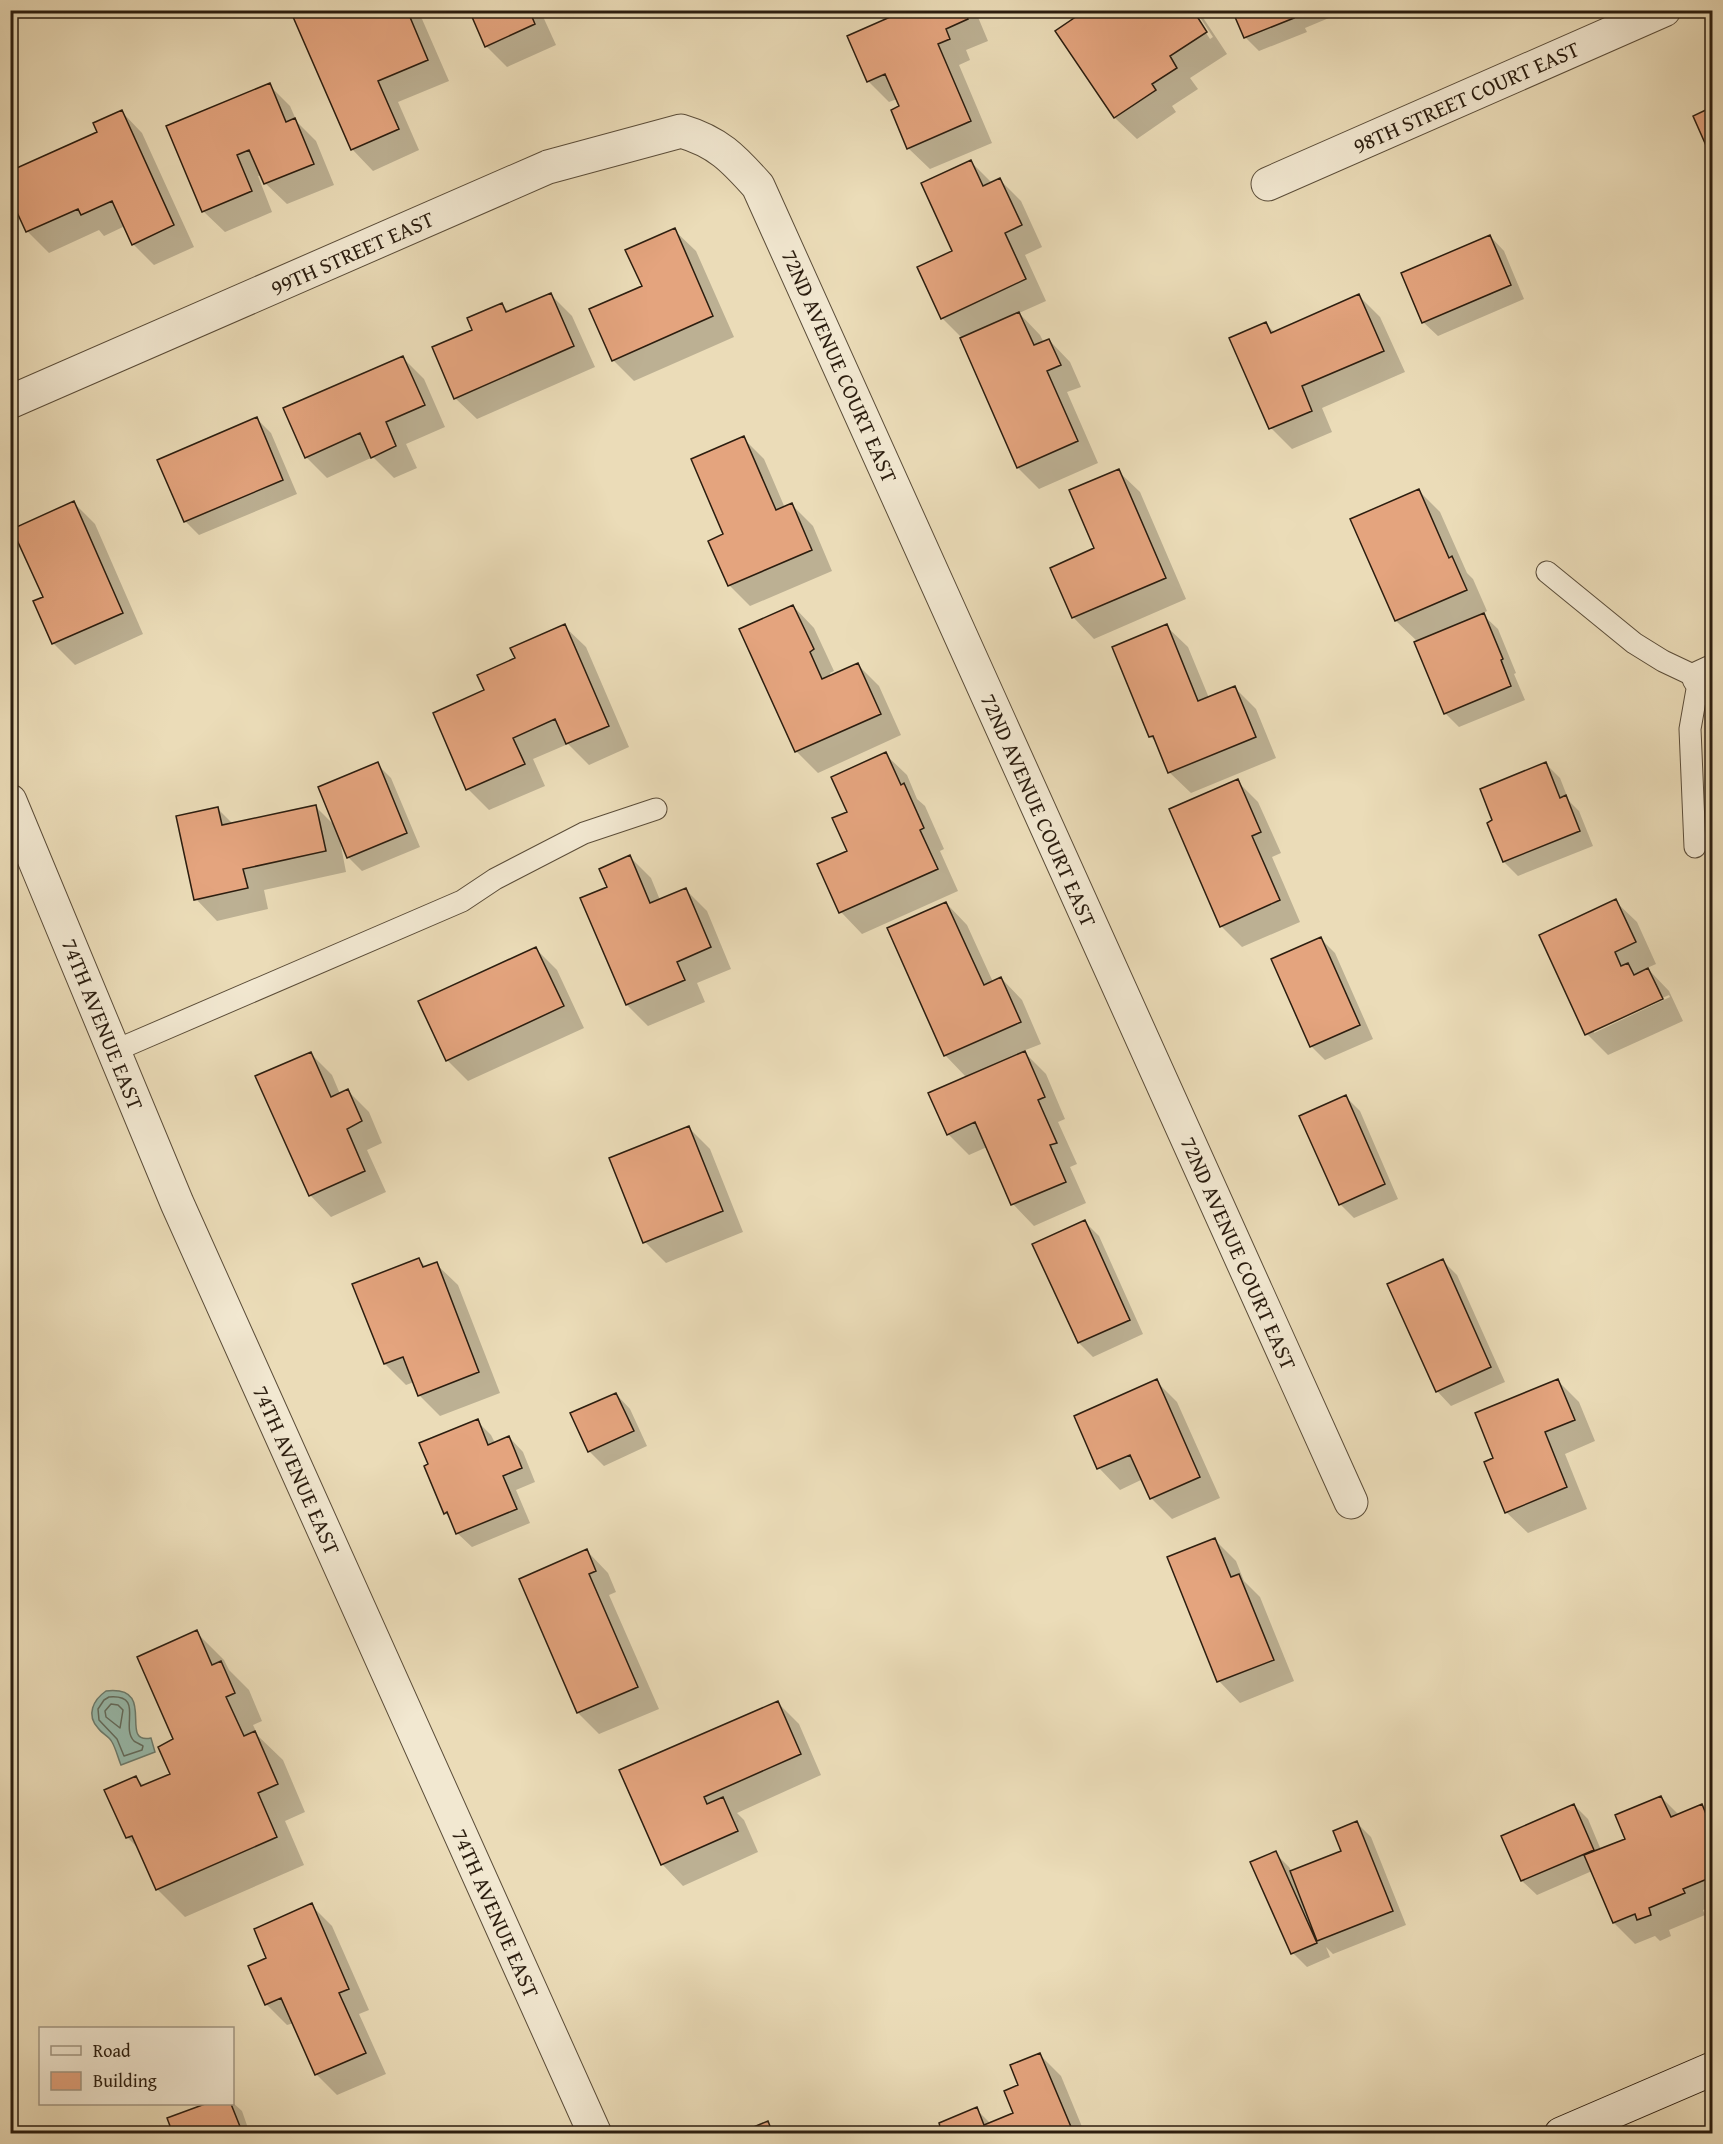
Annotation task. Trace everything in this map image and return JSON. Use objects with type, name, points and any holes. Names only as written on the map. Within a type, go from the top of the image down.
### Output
[{"type":"street","name":"98TH STREET COURT EAST","points":[[1268,184],[1664,10]]},
{"type":"street","name":"99TH STREET EAST","points":[[10,402],[549,167],[681,131],[701,137]]},
{"type":"street","name":"72ND AVENUE COURT EAST","points":[[701,137],[732,156],[758,186],[1351,1502]]},
{"type":"street","name":"74TH AVENUE EAST","points":[[10,801],[177,1203],[595,2133]]},
{"type":"street","points":[[1561,2133],[1713,2069]]},
{"type":"lane","points":[[1548,572],[1634,643],[1663,660],[1706,675],[1690,729],[1695,847]]},
{"type":"lane","points":[[114,1051],[462,901],[495,879],[584,833],[656,809]]},
{"type":"water","points":[[106,1691],[122,1692],[131,1697],[135,1705],[137,1733],[141,1738],[151,1738],[155,1752],[121,1765],[112,1742],[92,1718],[95,1703]]},
{"type":"building","points":[[290,10],[356,10],[358,14],[366,10],[407,10],[428,60],[378,81],[399,129],[351,150]]},
{"type":"building","points":[[469,10],[529,10],[535,24],[485,47]]},
{"type":"building","points":[[906,10],[964,10],[968,19],[946,29],[950,39],[938,44],[971,121],[907,149],[891,110],[899,106],[885,74],[867,82],[847,36]]},
{"type":"building","points":[[1086,10],[1114,10],[1118,17],[1128,10],[1193,10],[1207,32],[1170,56],[1177,68],[1152,84],[1156,90],[1114,118],[1055,31]]},
{"type":"building","points":[[1232,10],[1300,10],[1292,14],[1294,18],[1244,38]]},
{"type":"building","points":[[270,83],[286,122],[295,118],[314,164],[264,184],[249,150],[237,155],[252,191],[202,212],[166,126]]},
{"type":"building","points":[[1712,107],[1712,159],[1693,116]]},
{"type":"building","points":[[122,110],[174,225],[132,245],[112,201],[81,215],[78,209],[26,232],[10,197],[10,171],[97,132],[93,123]]},
{"type":"building","points":[[971,160],[983,186],[1000,178],[1022,225],[1005,233],[1026,279],[941,319],[917,267],[952,251],[921,183]]},
{"type":"building","points":[[675,228],[713,316],[612,361],[589,309],[642,286],[625,250]]},
{"type":"building","points":[[1490,235],[1511,285],[1422,323],[1401,273]]},
{"type":"building","points":[[551,293],[574,346],[454,399],[432,347],[472,330],[467,318],[502,303],[506,312]]},
{"type":"building","points":[[1359,294],[1384,351],[1302,386],[1312,411],[1269,429],[1229,338],[1266,322],[1271,333]]},
{"type":"building","points":[[1019,312],[1034,345],[1049,339],[1061,365],[1047,371],[1078,441],[1017,468],[960,338]]},
{"type":"building","points":[[403,356],[425,405],[386,422],[396,446],[371,458],[360,433],[305,458],[283,408]]},
{"type":"building","points":[[257,417],[283,480],[184,522],[157,460]]},
{"type":"building","points":[[744,436],[776,510],[792,503],[812,550],[728,586],[708,541],[723,534],[691,459]]},
{"type":"building","points":[[1119,469],[1166,578],[1072,618],[1050,568],[1094,548],[1069,490]]},
{"type":"building","points":[[1419,489],[1449,558],[1452,556],[1467,590],[1395,621],[1350,519]]},
{"type":"building","points":[[74,501],[123,613],[52,644],[33,601],[43,597],[12,529]]},
{"type":"building","points":[[793,605],[814,649],[810,652],[822,679],[858,663],[881,714],[795,752],[739,629]]},
{"type":"building","points":[[1484,613],[1503,659],[1501,660],[1511,686],[1444,714],[1414,642]]},
{"type":"building","points":[[565,624],[609,726],[566,744],[555,719],[513,738],[525,764],[466,790],[433,713],[484,690],[477,675],[515,658],[510,648]]},
{"type":"building","points":[[1167,624],[1198,701],[1235,686],[1256,737],[1168,773],[1153,736],[1149,737],[1112,647]]},
{"type":"building","points":[[886,752],[901,785],[904,783],[924,828],[920,830],[938,869],[839,913],[817,864],[847,851],[832,818],[847,812],[831,777]]},
{"type":"building","points":[[378,762],[407,833],[347,858],[318,787]]},
{"type":"building","points":[[1546,762],[1560,798],[1566,795],[1580,831],[1503,862],[1487,823],[1492,820],[1480,789]]},
{"type":"building","points":[[1238,779],[1261,832],[1252,836],[1280,900],[1220,927],[1169,809]]},
{"type":"building","points":[[316,805],[326,851],[243,869],[248,888],[194,900],[176,816],[218,807],[222,825]]},
{"type":"building","points":[[630,855],[650,903],[686,888],[711,947],[677,962],[685,980],[626,1005],[580,898],[607,887],[599,869]]},
{"type":"building","points":[[1616,899],[1636,942],[1615,952],[1621,966],[1628,963],[1634,975],[1648,968],[1663,999],[1585,1035],[1539,935]]},
{"type":"building","points":[[946,902],[984,985],[1001,977],[1021,1022],[944,1056],[887,928]]},
{"type":"building","points":[[1321,937],[1360,1025],[1310,1047],[1271,959]]},
{"type":"building","points":[[536,947],[564,1006],[446,1061],[418,1001]]},
{"type":"building","points":[[1025,1051],[1045,1097],[1038,1100],[1057,1143],[1050,1145],[1066,1182],[1011,1205],[975,1122],[947,1135],[928,1093]]},
{"type":"building","points":[[311,1052],[331,1097],[348,1089],[362,1121],[347,1129],[365,1171],[309,1196],[255,1076]]},
{"type":"building","points":[[1346,1095],[1385,1184],[1339,1205],[1299,1116]]},
{"type":"building","points":[[689,1126],[723,1211],[643,1243],[609,1158]]},
{"type":"building","points":[[1085,1220],[1130,1320],[1078,1343],[1032,1244]]},
{"type":"building","points":[[419,1258],[423,1267],[437,1262],[479,1372],[418,1396],[403,1357],[384,1364],[352,1284]]},
{"type":"building","points":[[1443,1259],[1491,1367],[1436,1392],[1387,1284]]},
{"type":"building","points":[[1157,1379],[1200,1477],[1150,1499],[1130,1455],[1097,1469],[1074,1416]]},
{"type":"building","points":[[1558,1379],[1575,1420],[1545,1432],[1567,1487],[1505,1513],[1484,1462],[1493,1458],[1475,1413]]},
{"type":"building","points":[[616,1393],[634,1431],[588,1452],[570,1413]]},
{"type":"building","points":[[478,1419],[488,1445],[509,1436],[522,1468],[503,1476],[517,1509],[456,1534],[447,1512],[444,1514],[424,1466],[428,1464],[419,1443]]},
{"type":"building","points":[[1215,1538],[1231,1577],[1239,1574],[1274,1660],[1217,1682],[1167,1557]]},
{"type":"building","points":[[587,1549],[596,1571],[589,1574],[638,1687],[577,1713],[519,1579]]},
{"type":"building","points":[[197,1630],[212,1665],[221,1661],[235,1693],[226,1697],[244,1736],[255,1731],[278,1784],[258,1793],[277,1837],[156,1890],[132,1836],[126,1838],[104,1790],[136,1776],[141,1786],[170,1774],[158,1747],[173,1739],[137,1657]]},
{"type":"building","points":[[778,1701],[801,1754],[704,1797],[707,1804],[723,1797],[738,1831],[661,1865],[619,1770]]},
{"type":"building","points":[[1661,1796],[1671,1817],[1702,1804],[1712,1829],[1712,1877],[1683,1889],[1685,1893],[1649,1908],[1651,1915],[1637,1920],[1635,1914],[1613,1923],[1584,1855],[1625,1839],[1615,1815]]},
{"type":"building","points":[[1574,1804],[1594,1850],[1521,1881],[1501,1836]]},
{"type":"building","points":[[1357,1821],[1393,1911],[1317,1941],[1290,1871],[1341,1851],[1333,1831]]},
{"type":"building","points":[[1276,1851],[1317,1943],[1291,1954],[1250,1862]]},
{"type":"building","points":[[312,1903],[349,1989],[339,1993],[366,2053],[315,2075],[281,1998],[265,2005],[248,1966],[266,1958],[254,1929]]},
{"type":"building","points":[[1040,2053],[1074,2134],[942,2134],[939,2123],[977,2107],[984,2125],[1013,2113],[1004,2091],[1018,2085],[1010,2065]]},
{"type":"building","points":[[202,2105],[231,2105],[243,2134],[173,2134],[167,2118]]},
{"type":"building","points":[[768,2121],[773,2134],[737,2134]]}]
